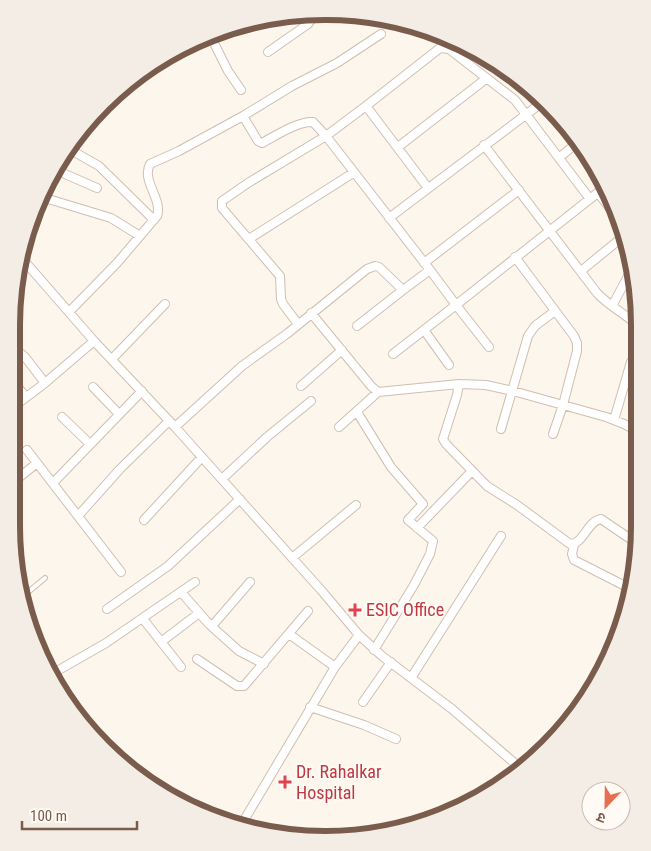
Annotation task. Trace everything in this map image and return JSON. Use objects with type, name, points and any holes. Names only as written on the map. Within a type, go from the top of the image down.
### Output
[{"type":"street","points":[[268,52],[310,21]]},
{"type":"street","points":[[69,312],[117,263],[157,216],[159,209],[150,186],[148,169],[150,164],[179,151],[243,116],[292,86],[337,63],[381,34]]},
{"type":"street","points":[[213,41],[228,71],[241,90]]},
{"type":"street","points":[[298,324],[281,299],[280,276],[222,208],[222,201],[326,136],[440,48],[449,50],[515,100],[590,198]]},
{"type":"street","points":[[398,147],[487,78]]},
{"type":"street","points":[[389,218],[538,105]]},
{"type":"street","points":[[366,106],[428,188]]},
{"type":"street","points":[[243,116],[258,141],[262,143],[278,132],[313,122],[326,136],[489,347]]},
{"type":"street","points":[[484,145],[603,299],[631,320]]},
{"type":"street","points":[[560,157],[573,146]]},
{"type":"street","points":[[74,152],[99,166],[154,220]]},
{"type":"street","points":[[61,172],[97,188]]},
{"type":"street","points":[[249,239],[353,173]]},
{"type":"street","points":[[424,263],[519,190]]},
{"type":"street","points":[[393,354],[590,198],[598,193],[604,201]]},
{"type":"street","points":[[48,199],[111,218],[140,236]]},
{"type":"street","points":[[581,271],[619,240]]},
{"type":"street","points":[[515,258],[574,336],[576,343],[577,351],[563,406],[553,434]]},
{"type":"street","points":[[27,263],[94,341],[240,499],[359,635],[374,650],[452,709],[516,764]]},
{"type":"street","points":[[175,427],[242,366],[371,267],[379,267],[403,290]]},
{"type":"street","points":[[357,326],[430,270]]},
{"type":"street","points":[[612,306],[627,278]]},
{"type":"street","points":[[112,360],[165,304]]},
{"type":"street","points":[[501,429],[528,336],[535,326],[555,311]]},
{"type":"street","points":[[311,313],[378,392]]},
{"type":"street","points":[[424,330],[449,365]]},
{"type":"street","points":[[20,402],[94,341]]},
{"type":"street","points":[[302,386],[342,350]]},
{"type":"street","points":[[20,353],[45,383]]},
{"type":"street","points":[[614,420],[631,362]]},
{"type":"street","points":[[459,384],[443,440],[495,492],[517,505],[570,544],[574,544]]},
{"type":"street","points":[[339,427],[378,392],[477,384],[513,391],[614,420],[631,428]]},
{"type":"street","points":[[93,387],[119,414]]},
{"type":"street","points":[[20,390],[26,397]]},
{"type":"street","points":[[53,483],[142,391]]},
{"type":"street","points":[[222,479],[267,437],[311,401]]},
{"type":"street","points":[[357,412],[391,467],[423,504],[408,520],[433,541],[430,554],[414,585],[374,650]]},
{"type":"street","points":[[62,417],[90,444]]},
{"type":"street","points":[[78,516],[120,469],[169,421]]},
{"type":"street","points":[[26,450],[121,572]]},
{"type":"street","points":[[144,520],[202,457]]},
{"type":"street","points":[[20,477],[37,464]]},
{"type":"street","points":[[417,528],[472,471]]},
{"type":"street","points":[[107,609],[168,566],[240,499]]},
{"type":"street","points":[[292,558],[356,505]]},
{"type":"street","points":[[625,586],[574,560],[572,554],[574,544],[594,522],[601,519],[630,539]]},
{"type":"street","points":[[411,678],[502,536]]},
{"type":"street","points":[[57,671],[106,644],[195,582]]},
{"type":"street","points":[[210,625],[216,623],[250,582]]},
{"type":"street","points":[[182,592],[210,625],[239,651],[264,664]]},
{"type":"street","points":[[197,659],[241,688],[264,664],[308,611]]},
{"type":"street","points":[[161,642],[199,613]]},
{"type":"street","points":[[143,619],[181,667]]},
{"type":"street","points":[[289,634],[335,667]]},
{"type":"street","points":[[244,820],[310,706],[335,667],[359,635]]},
{"type":"street","points":[[363,702],[391,662]]},
{"type":"street","points":[[310,706],[364,725],[396,739]]},
{"type":"lane","points":[[28,593],[45,578]]},
{"type":"place","name":"ESIC Office","points":[[355,610]]},
{"type":"place","name":"Dr. Rahalkar Hospital","points":[[285,782]]}]
